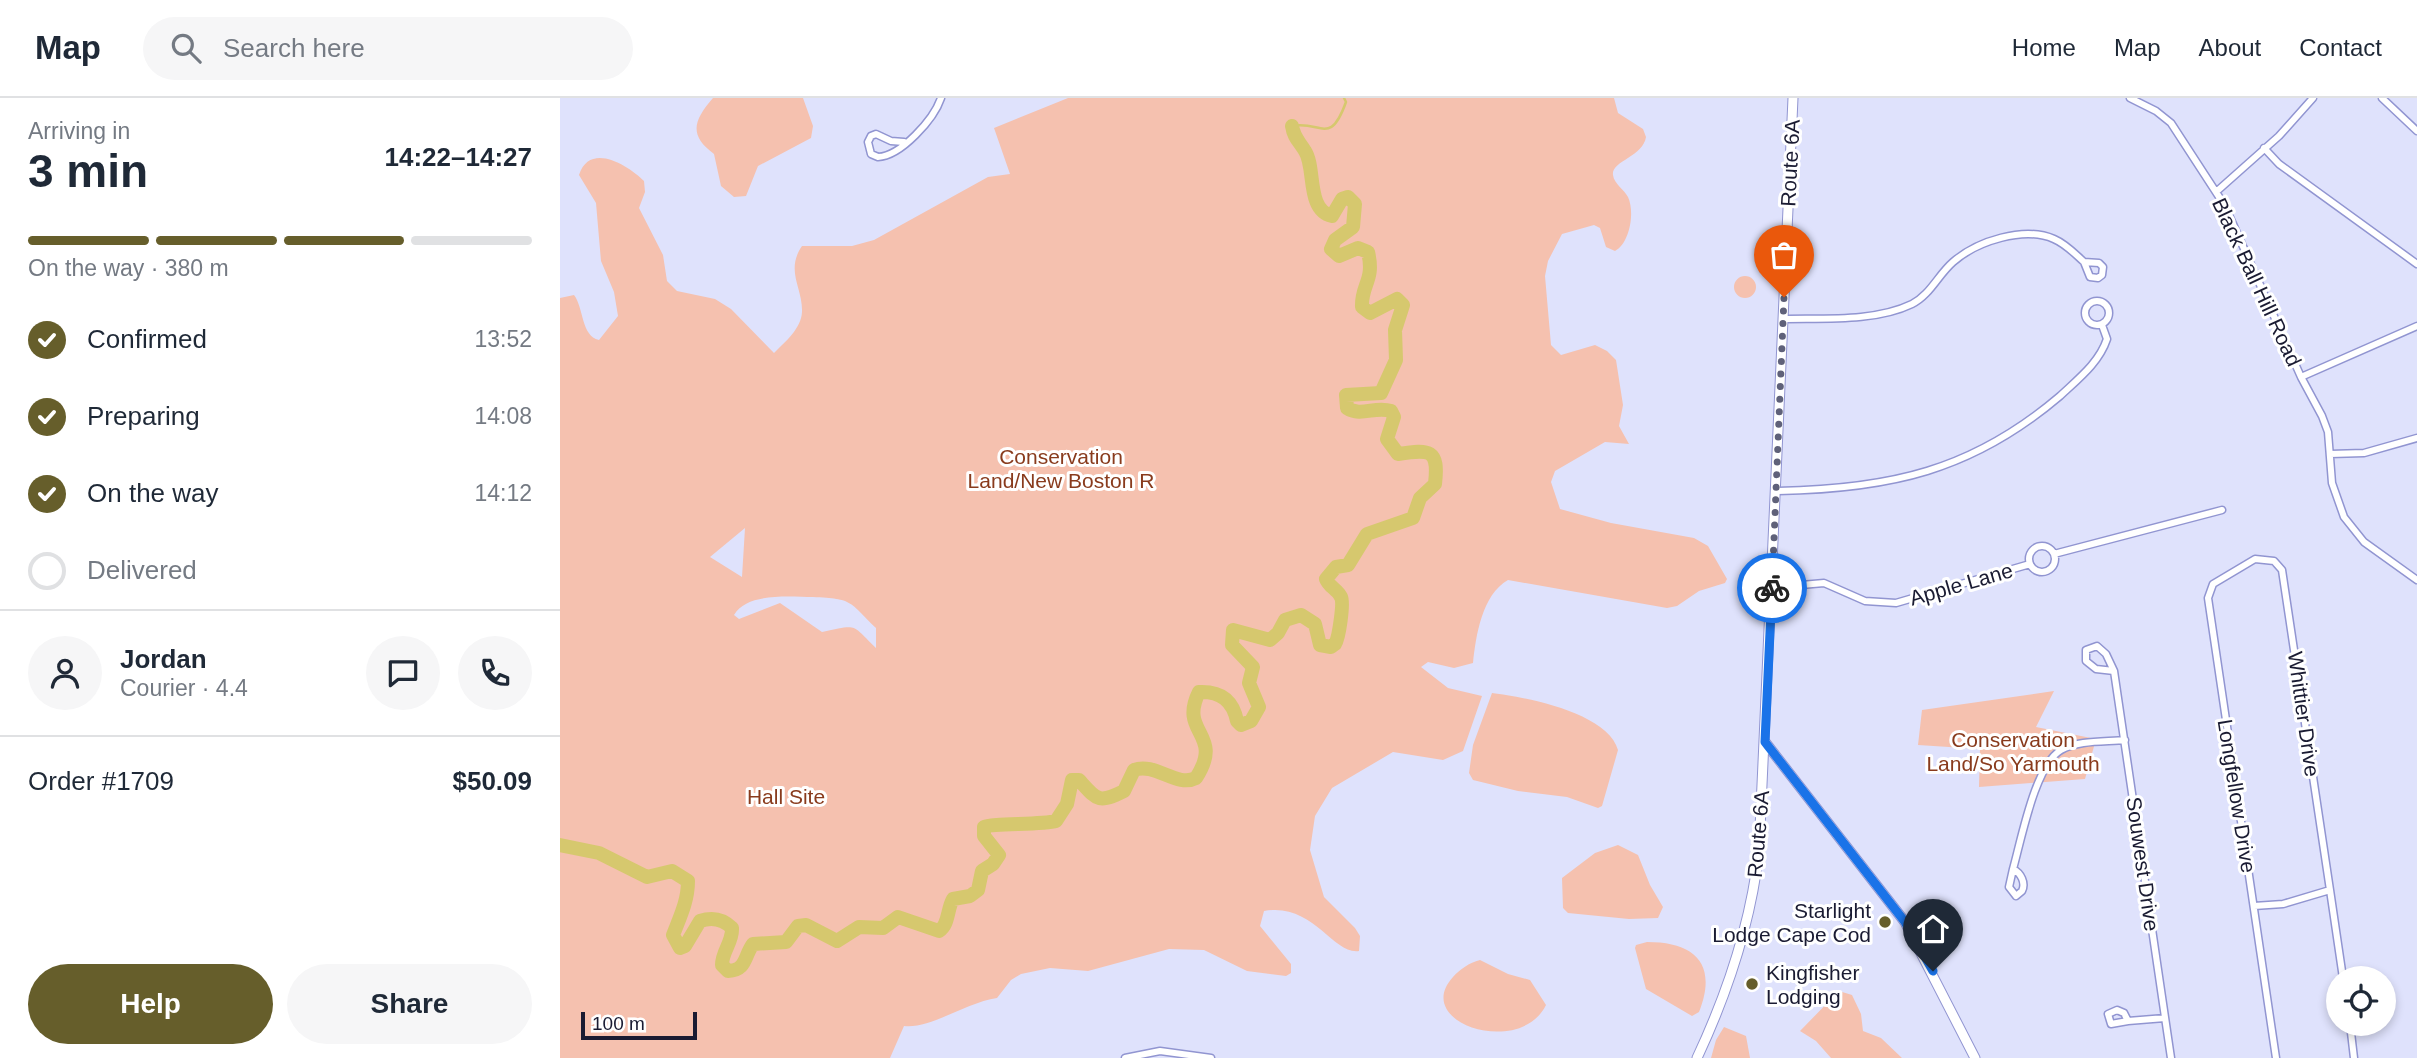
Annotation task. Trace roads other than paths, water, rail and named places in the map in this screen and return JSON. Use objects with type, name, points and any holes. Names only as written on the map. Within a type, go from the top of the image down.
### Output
[{"type":"main road","name":"Route 6A","points":[[1697,1058],[1720,1007],[1756,875],[1777,491],[1793,98]]},
{"type":"main road","points":[[1765,742],[1905,922],[1975,1058]]},
{"type":"street","points":[[904,142],[891,141],[876,134],[871,136],[868,147],[871,154],[885,157],[915,136],[929,120],[941,98]]},
{"type":"street","name":"Black Ball Hill Road","points":[[2130,98],[2156,111],[2171,123],[2225,206],[2301,377],[2326,426],[2336,497],[2351,527],[2364,542],[2417,580]]},
{"type":"street","points":[[2216,192],[2313,98]]},
{"type":"street","points":[[2382,98],[2417,131]]},
{"type":"street","points":[[2264,148],[2278,164],[2417,264]]},
{"type":"street","points":[[1783,318],[1857,315],[1912,304],[1924,297],[1944,271],[1966,253],[2003,238],[2048,237],[2070,249],[2084,262]]},
{"type":"street","points":[[1777,491],[1866,487],[1905,479],[1977,452],[2024,424],[2093,364],[2107,338],[2102,325]]},
{"type":"street","points":[[2301,377],[2417,326]]},
{"type":"street","points":[[2330,454],[2364,453],[2417,438]]},
{"type":"street","name":"Apple Lane","points":[[2054,554],[2222,510]]},
{"type":"street","name":"Apple Lane","points":[[2037,547],[2049,548],[2054,554],[2054,563],[2048,570],[2036,570],[2030,564],[2031,552],[2037,547]]},
{"type":"street","name":"Whittier Drive","points":[[2255,559],[2274,561],[2282,570],[2341,966]]},
{"type":"street","name":"Longfellow Drive","points":[[2255,559],[2213,584],[2208,593],[2276,1058]]},
{"type":"street","name":"Apple Lane","points":[[1771,594],[1790,586],[1814,582],[1831,585],[1865,601],[1896,603],[2030,564]]},
{"type":"street","points":[[2096,646],[2102,650],[2113,671],[2102,672],[2092,668],[2085,658],[2086,650],[2096,646]]},
{"type":"street","name":"Souwest Drive","points":[[2113,671],[2171,1058]]},
{"type":"street","points":[[2013,870],[2036,793],[2055,754],[2068,747],[2125,740]]},
{"type":"street","points":[[2254,906],[2283,904],[2330,890]]},
{"type":"street","points":[[2128,1021],[2165,1018]]},
{"type":"street","points":[[2351,1036],[2354,1058]]},
{"type":"street","points":[[1125,1058],[1160,1051],[1211,1058]]},
{"type":"waterway","points":[[1292,126],[1330,128],[1340,116],[1346,102],[1344,98]]},
{"type":"waterway","points":[[560,845],[599,853],[647,877],[672,871],[688,881],[685,902],[673,935],[680,948],[685,946],[700,921],[713,919],[725,923],[732,928],[722,965],[728,971],[742,965],[753,944],[786,942],[798,926],[806,925],[837,941],[859,927],[883,928],[898,917],[939,931],[945,925],[953,899],[970,896],[978,890],[982,871],[993,864],[999,855],[984,836],[984,827],[1056,821],[1067,804],[1072,780],[1079,780],[1094,796],[1103,799],[1124,791],[1134,770],[1142,768],[1181,780],[1196,778],[1204,763],[1206,751],[1194,717],[1194,706],[1199,692],[1220,695],[1229,703],[1241,725],[1251,721],[1259,707],[1249,683],[1253,667],[1232,645],[1233,630],[1270,640],[1278,633],[1285,620],[1301,615],[1315,624],[1320,645],[1331,647],[1335,644],[1342,600],[1326,579],[1336,567],[1348,565],[1367,534],[1413,518],[1420,498],[1435,484],[1436,472],[1430,454],[1398,454],[1387,439],[1394,417],[1391,411],[1358,412],[1347,408],[1346,395],[1381,393],[1396,360],[1395,330],[1403,305],[1397,299],[1370,313],[1362,307],[1370,270],[1368,252],[1358,248],[1339,256],[1331,249],[1335,240],[1353,227],[1355,204],[1348,197],[1342,199],[1332,216],[1318,206],[1308,158],[1295,137],[1292,126]]},
{"type":"place","name":"Starlight Lodge Cape Cod","points":[[1885,922]]},
{"type":"place","name":"Kingfisher Lodging","points":[[1752,984]]},
{"type":"park label","name":"Conservation Land/New Boston R","points":[[1061,468]]},
{"type":"park label","name":"Conservation Land/So Yarmouth","points":[[2013,751]]},
{"type":"park label","name":"Hall Site","points":[[786,796]]}]
